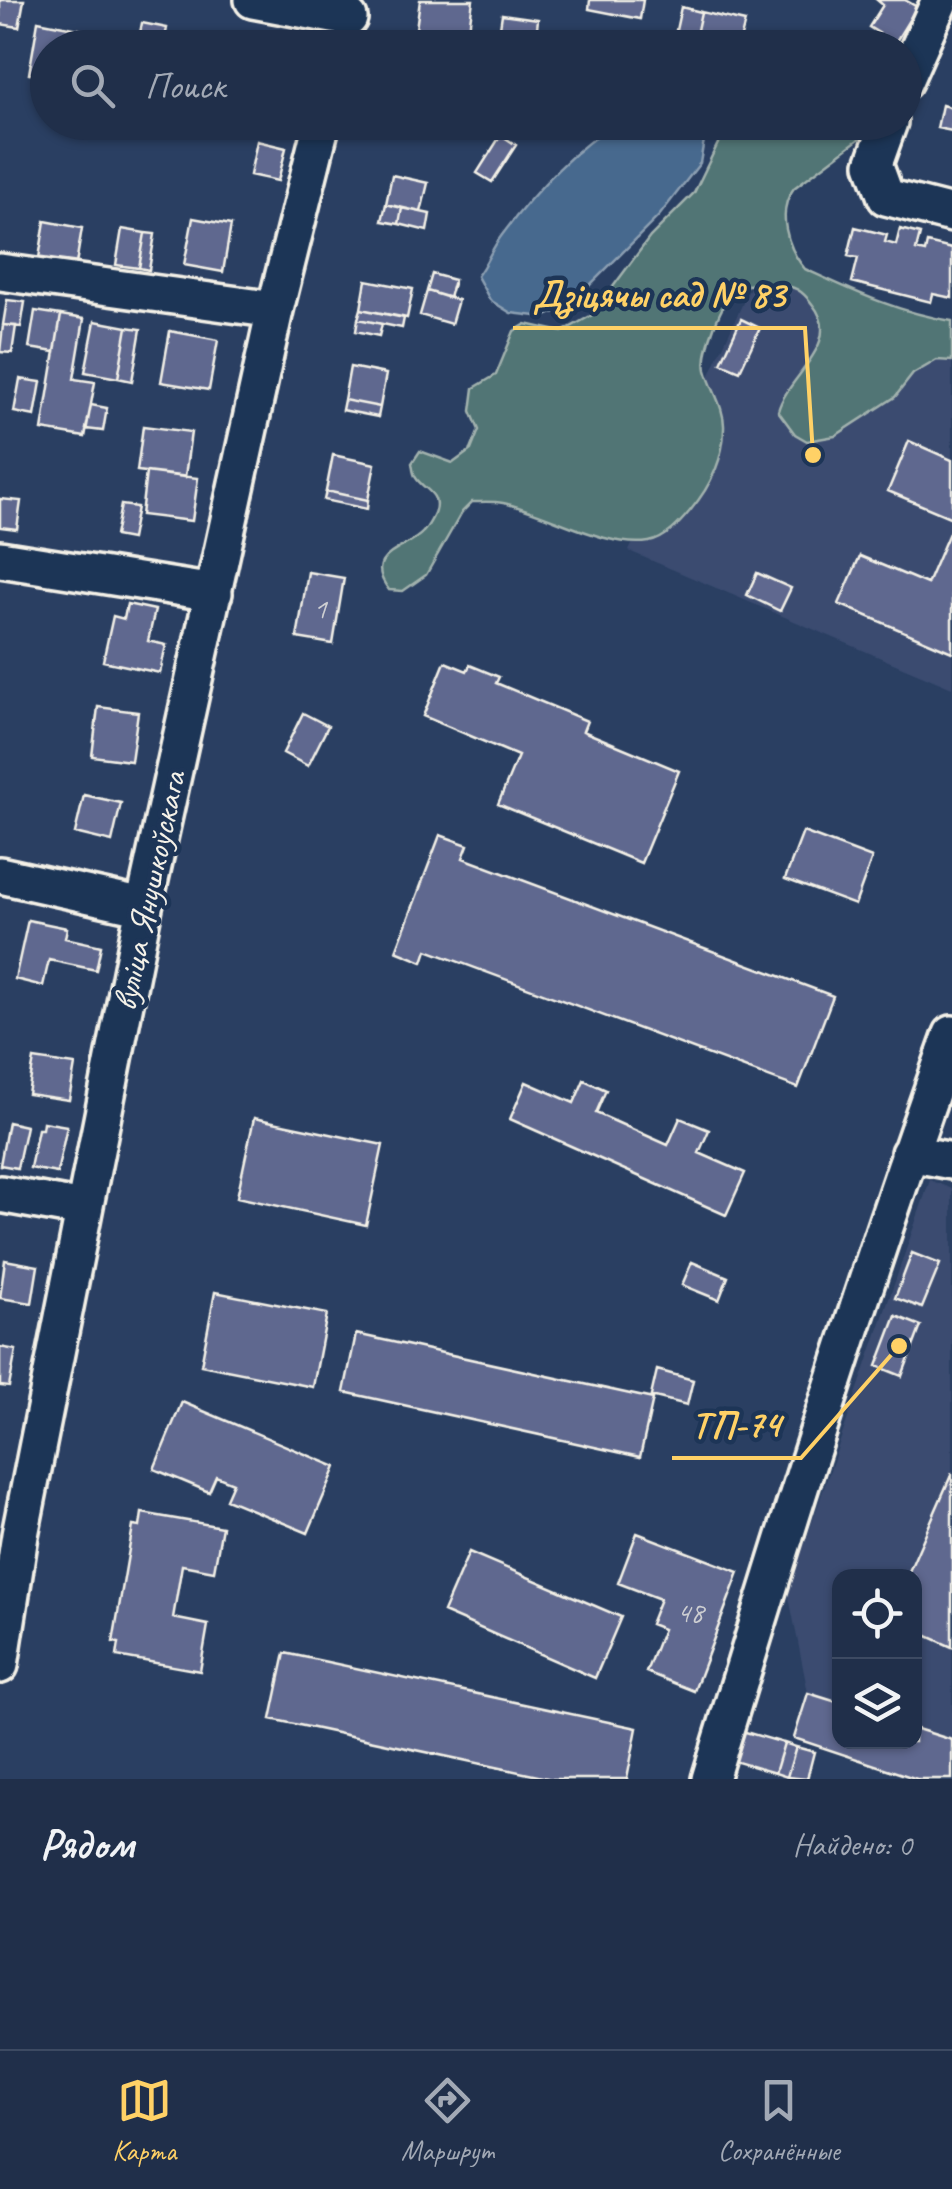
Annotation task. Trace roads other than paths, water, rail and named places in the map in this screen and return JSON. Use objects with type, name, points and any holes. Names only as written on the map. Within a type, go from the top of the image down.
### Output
[{"type":"street","points":[[253,0],[348,22]]},
{"type":"street","points":[[922,40],[940,0]]},
{"type":"street","name":"вуліца Янушкоўскага","points":[[0,1664],[10,1533],[84,1209],[144,907],[275,310],[318,140]]},
{"type":"street","points":[[883,140],[874,164],[886,197],[952,214]]},
{"type":"street","points":[[0,272],[275,310]]},
{"type":"street","points":[[0,559],[214,593]]},
{"type":"street","points":[[0,874],[144,907]]},
{"type":"street","points":[[710,1779],[783,1541],[952,1034]]},
{"type":"street","points":[[910,1154],[952,1161]]},
{"type":"street","points":[[0,1194],[84,1209]]},
{"type":"place","name":"Дзіцячы сад № 83","points":[[813,455]]},
{"type":"place","name":"ТП-74","points":[[899,1346]]}]
